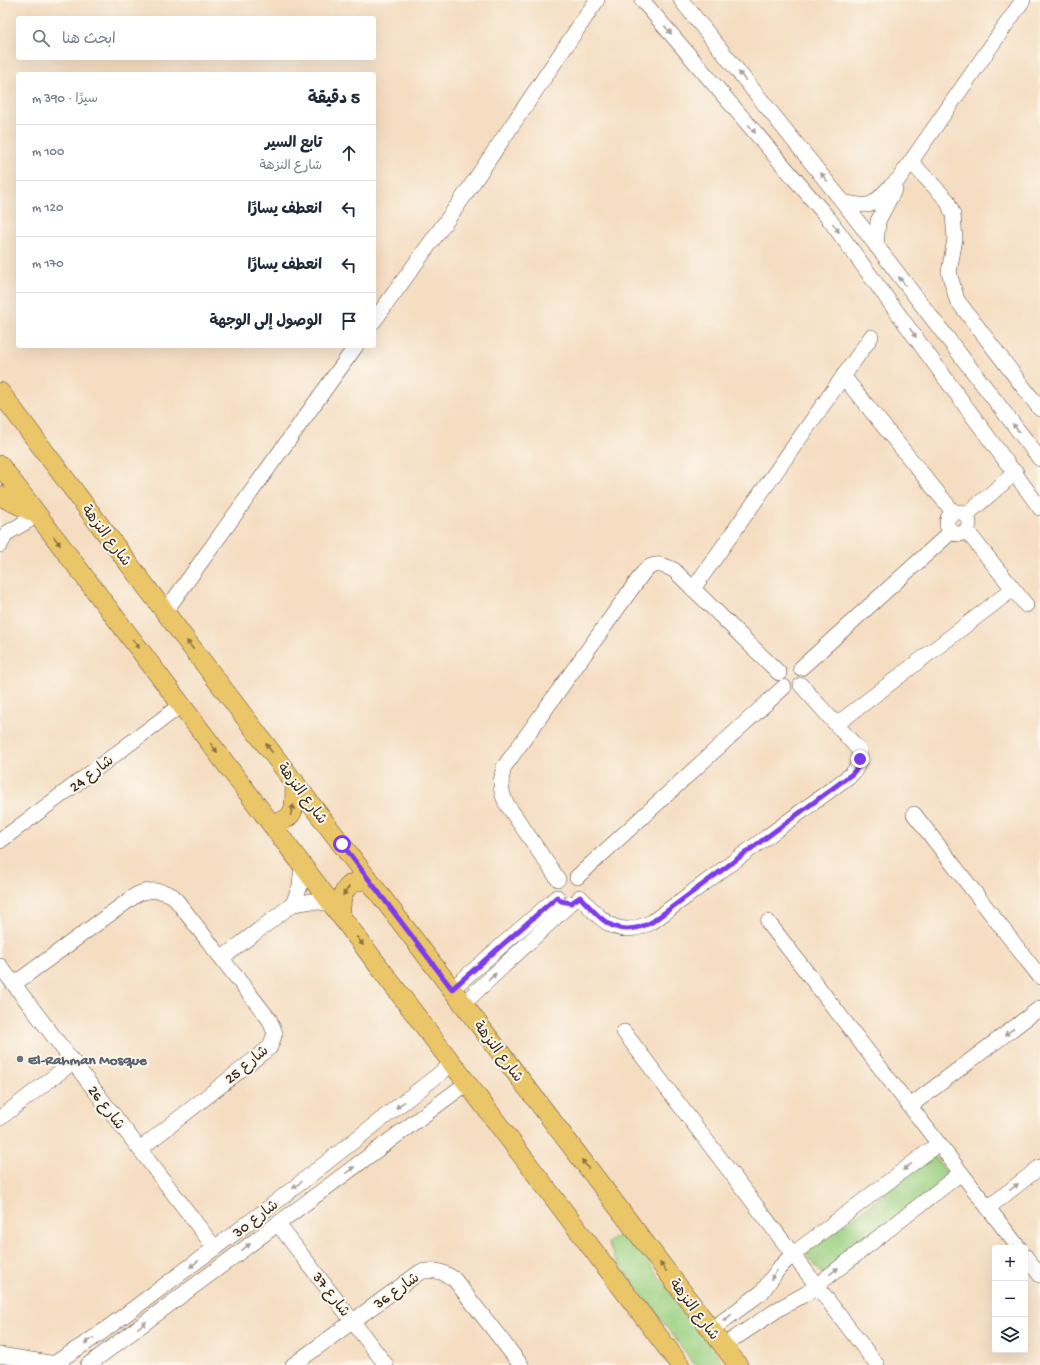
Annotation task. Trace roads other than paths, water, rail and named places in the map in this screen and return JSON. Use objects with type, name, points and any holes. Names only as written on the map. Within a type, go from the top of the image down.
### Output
[{"type":"main road","name":"شارع النزهة","points":[[0,392],[165,612],[738,1365]]},
{"type":"main road","points":[[0,465],[680,1365]]},
{"type":"main road","points":[[0,496],[38,515]]},
{"type":"main road","points":[[271,824],[286,820],[294,811],[294,782]]},
{"type":"main road","points":[[336,910],[347,887],[361,880],[369,880]]},
{"type":"street","points":[[376,318],[460,202],[597,0]]},
{"type":"street","points":[[642,0],[829,220],[1016,472],[1040,508]]},
{"type":"street","points":[[681,0],[843,202],[1040,459]]},
{"type":"street","points":[[843,202],[862,206],[869,205],[876,202],[898,180],[1023,0]]},
{"type":"street","points":[[911,162],[947,200],[951,210],[955,238],[949,268],[950,278],[957,300],[1040,409]]},
{"type":"street","points":[[876,246],[878,221],[893,194],[898,180]]},
{"type":"street","points":[[693,589],[871,337]]},
{"type":"street","points":[[165,612],[355,348]]},
{"type":"street","points":[[843,376],[1026,605]]},
{"type":"street","points":[[801,668],[959,522],[1016,472]]},
{"type":"street","points":[[0,545],[7,533],[38,515]]},
{"type":"street","points":[[558,879],[501,794],[500,783],[504,767],[645,570],[650,566],[662,564],[674,570],[782,680],[792,689],[801,685],[804,677],[801,668],[793,664],[781,669],[782,680]]},
{"type":"street","points":[[836,724],[1013,589]]},
{"type":"street","points":[[577,878],[782,680]]},
{"type":"street","points":[[463,1004],[575,900],[582,886],[577,878],[567,874],[558,879],[554,888],[557,897],[561,901],[575,900],[604,922],[616,928],[628,930],[641,928],[652,922],[852,774],[859,763],[859,750],[801,685]]},
{"type":"street","name":"شارع 24","points":[[0,841],[181,705]]},
{"type":"street","points":[[914,814],[1040,977]]},
{"type":"street","points":[[293,904],[300,886],[302,865]]},
{"type":"street","name":"شارع 25","points":[[14,984],[136,895],[150,890],[158,890],[173,896],[222,958],[273,1025],[275,1033],[272,1043],[140,1149]]},
{"type":"street","points":[[452,989],[557,897]]},
{"type":"street","points":[[222,958],[293,904],[313,901],[336,910]]},
{"type":"street","points":[[768,922],[1017,1245]]},
{"type":"street","name":"شارع 26","points":[[0,966],[215,1248]]},
{"type":"street","points":[[910,1106],[1040,1008]]},
{"type":"street","points":[[624,1032],[877,1365]]},
{"type":"street","points":[[0,1118],[73,1062]]},
{"type":"street","name":"شارع 30","points":[[57,1365],[215,1248],[452,1064]]},
{"type":"street","name":"شارع 30","points":[[88,1365],[467,1083]]},
{"type":"street","points":[[422,1088],[431,1096],[436,1106]]},
{"type":"street","points":[[711,1330],[762,1292],[779,1268],[793,1254],[938,1144]]},
{"type":"street","points":[[988,1208],[1040,1167]]},
{"type":"street","points":[[723,1346],[780,1308],[802,1297],[961,1173]]},
{"type":"street","name":"شارع 37","points":[[278,1224],[386,1365]]},
{"type":"street","points":[[1028,1260],[1040,1275]]},
{"type":"street","name":"شارع 36","points":[[293,1365],[420,1272],[432,1269],[444,1272],[454,1279],[521,1365]]},
{"type":"street","points":[[0,1355],[57,1365]]},
{"type":"place","name":"El-Rahman Mosque","points":[[20,1059]]}]
